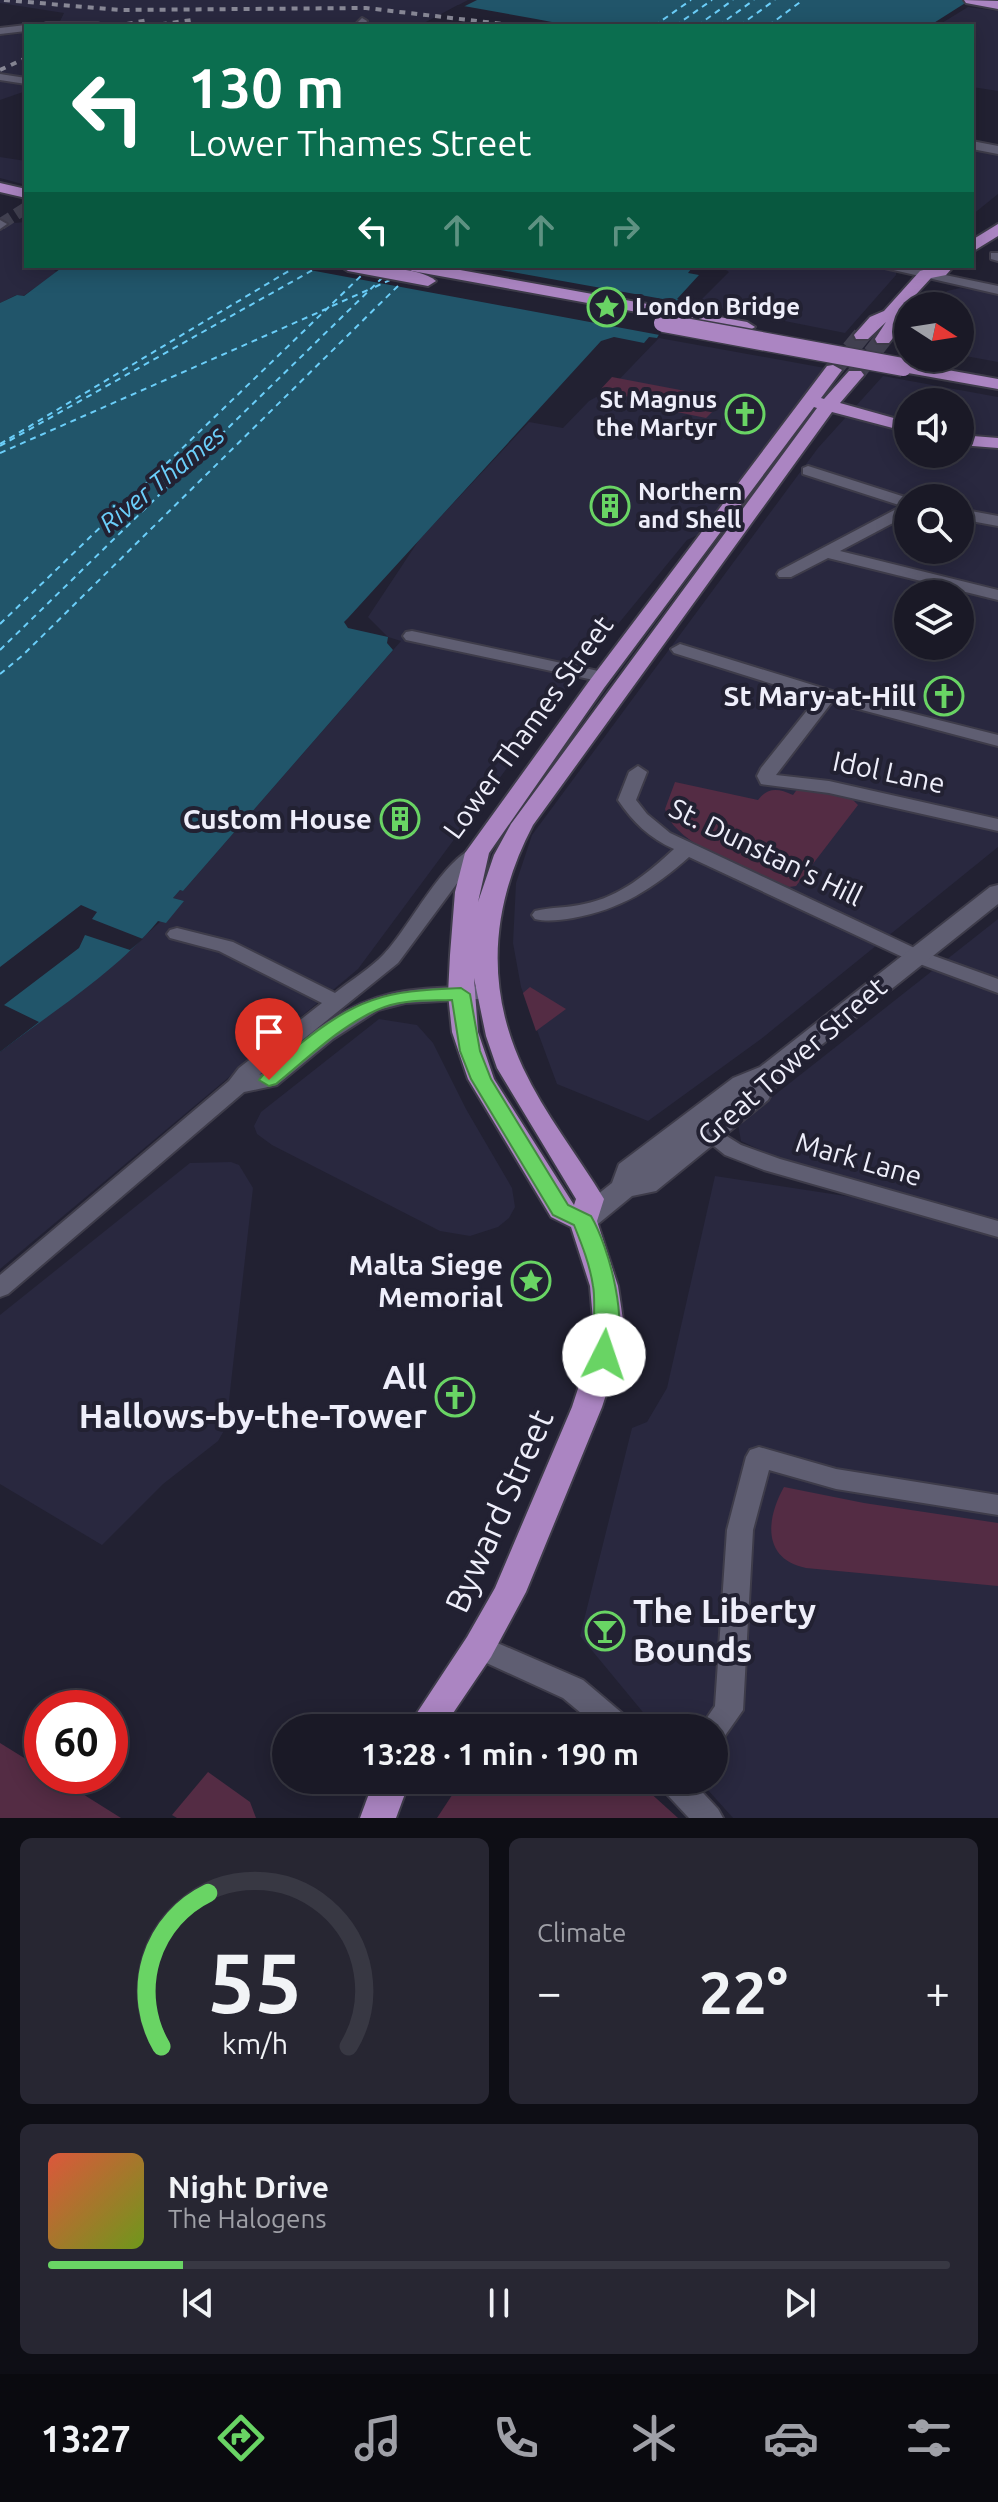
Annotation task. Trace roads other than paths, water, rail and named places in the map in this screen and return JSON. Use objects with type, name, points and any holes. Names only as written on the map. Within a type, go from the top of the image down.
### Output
[{"type":"main road","points":[[971,0],[992,4]]},
{"type":"main road","points":[[974,228],[998,214]]},
{"type":"main road","points":[[974,246],[998,229]]},
{"type":"main road","points":[[360,268],[894,359]]},
{"type":"main road","points":[[422,268],[667,318]]},
{"type":"main road","points":[[862,335],[876,320],[890,314],[925,270],[940,272],[944,268]]},
{"type":"main road","points":[[883,339],[896,324],[890,314]]},
{"type":"main road","name":"Lower Thames Street","points":[[490,892],[508,848],[522,824],[818,403],[833,370]]},
{"type":"main road","points":[[974,371],[998,374]]},
{"type":"main road","points":[[951,372],[998,384]]},
{"type":"main road","name":"Lower Thames Street","points":[[477,853],[603,677],[818,403],[855,375]]},
{"type":"main road","points":[[818,403],[894,423]]},
{"type":"main road","points":[[974,441],[998,443]]},
{"type":"main road","points":[[477,853],[467,892],[461,994],[470,1051],[481,1079],[561,1210],[583,1221]]},
{"type":"main road","name":"Byward Street","points":[[434,1714],[479,1647],[510,1592],[587,1407],[604,1355],[608,1320],[604,1286],[583,1221],[590,1199],[510,1068],[488,993],[484,927],[490,892]]},
{"type":"main road","points":[[378,1818],[387,1794]]},
{"type":"street","points":[[0,31],[24,28]]},
{"type":"street","points":[[0,77],[24,81]]},
{"type":"street","points":[[974,145],[998,150]]},
{"type":"street","points":[[904,268],[925,270],[998,290]]},
{"type":"street","points":[[808,471],[894,499]]},
{"type":"street","points":[[785,574],[894,517]]},
{"type":"street","points":[[974,517],[998,521]]},
{"type":"street","points":[[827,553],[998,595]]},
{"type":"street","points":[[412,636],[603,677]]},
{"type":"street","points":[[680,649],[828,696],[998,741]]},
{"type":"street","name":"Idol Lane","points":[[828,696],[770,768],[766,776],[768,780],[829,787],[998,825]]},
{"type":"street","name":"St. Dunstan's Hill","points":[[638,772],[627,800],[631,809],[663,837],[916,956],[998,986]]},
{"type":"street","points":[[542,915],[603,908],[642,887],[686,849]]},
{"type":"street","name":"Lower Thames Street","points":[[0,1288],[237,1086],[247,1073],[391,959],[454,874],[477,853]]},
{"type":"street","name":"Great Tower Street","points":[[583,1221],[624,1188],[646,1184],[759,1094],[769,1073],[998,892]]},
{"type":"street","points":[[177,934],[226,946],[336,1002]]},
{"type":"street","name":"Lower Thames Street","points":[[237,1086],[269,1080],[325,1034],[371,1005],[405,996],[488,993]]},
{"type":"street","points":[[624,1188],[629,1171],[742,1084],[769,1073]]},
{"type":"street","name":"Mark Lane","points":[[709,1133],[733,1150],[772,1165],[998,1229]]},
{"type":"street","points":[[726,1714],[729,1710],[740,1530],[759,1457],[836,1479],[998,1505]]},
{"type":"street","points":[[479,1647],[573,1689],[602,1714]]},
{"type":"street","points":[[689,1794],[708,1818]]},
{"type":"water","points":[[477,0],[970,0],[932,24],[526,24],[535,19],[516,24],[429,24]]},
{"type":"water","name":"River Thames","points":[[61,268],[688,268],[691,269],[688,273],[699,275],[677,299],[682,301],[677,302],[657,338],[649,337],[644,343],[614,337],[601,341],[344,622],[348,628],[388,637],[387,643],[393,650],[183,891],[180,890],[173,898],[184,901],[166,923],[158,921],[123,958],[0,1052],[0,303],[17,295],[24,296]]},
{"type":"tunnel","points":[[1,224],[24,209]]},
{"type":"tunnel","points":[[833,370],[862,335]]},
{"type":"tunnel","points":[[855,375],[883,339]]},
{"type":"railway","points":[[4,0],[120,10],[366,8],[503,24]]},
{"type":"railway","points":[[126,24],[149,20]]},
{"type":"railway","points":[[163,24],[192,20]]},
{"type":"railway","points":[[0,70],[24,59]]},
{"type":"place","name":"London Bridge","points":[[607,307]]},
{"type":"place","name":"St Magnus the Martyr","points":[[745,414]]},
{"type":"place","name":"Northern and Shell","points":[[610,506]]},
{"type":"place","name":"St Mary-at-Hill","points":[[944,696]]},
{"type":"place","name":"Custom House","points":[[400,819]]},
{"type":"place","name":"Malta Siege Memorial","points":[[531,1281]]},
{"type":"place","name":"All Hallows-by-the-Tower","points":[[455,1397]]},
{"type":"place","name":"The Liberty Bounds","points":[[605,1631]]}]
